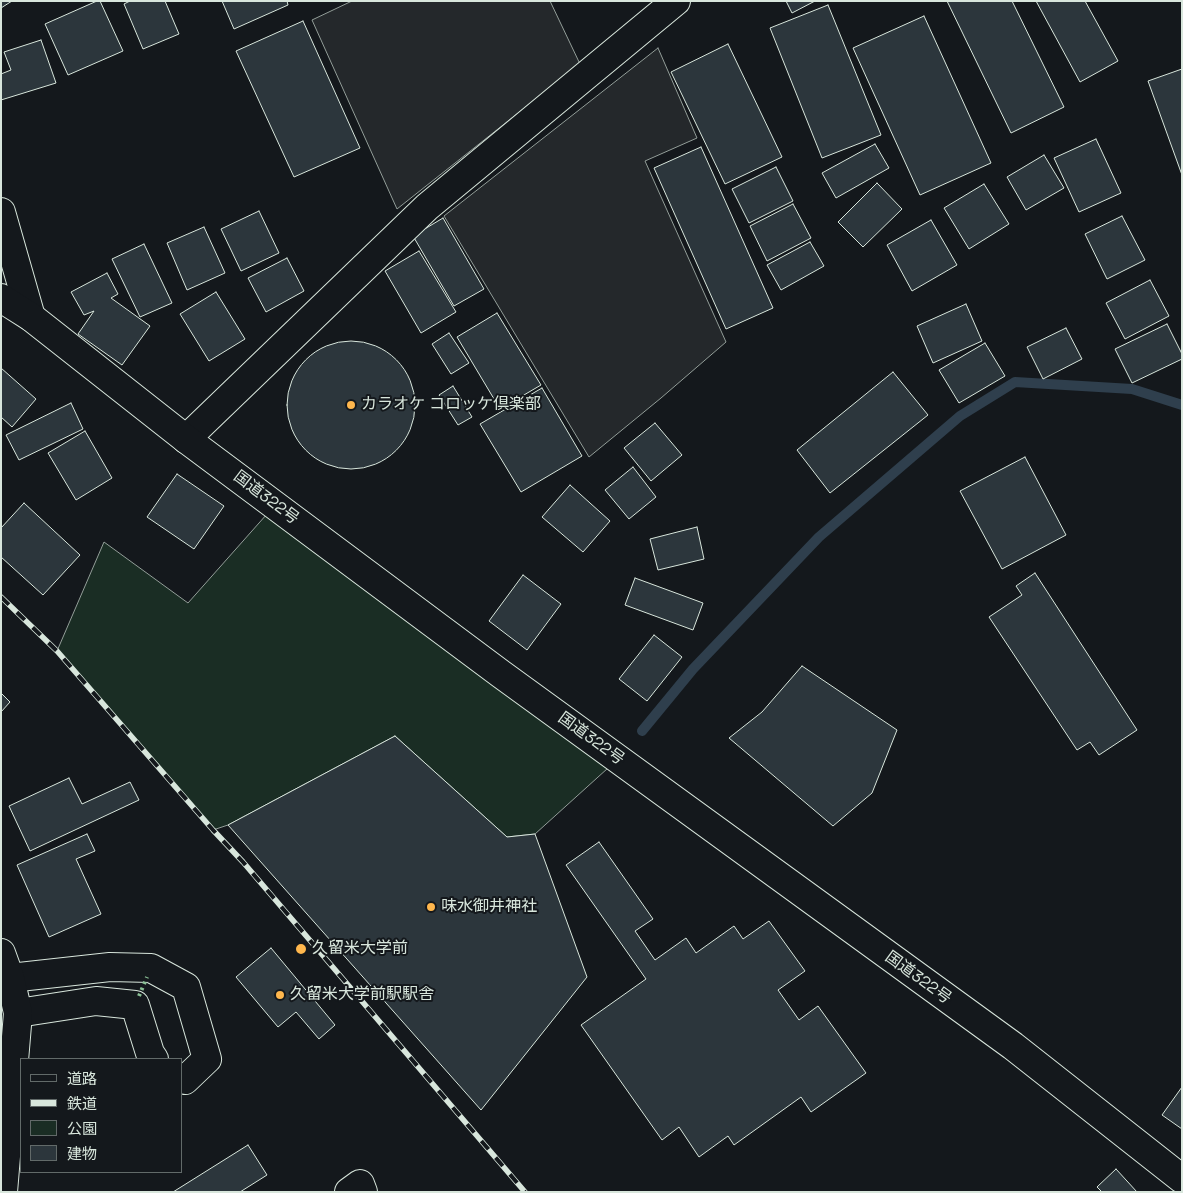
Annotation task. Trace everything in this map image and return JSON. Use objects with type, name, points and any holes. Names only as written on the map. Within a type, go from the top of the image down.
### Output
[{"type":"main road","points":[[186,439],[427,207],[676,1]]},
{"type":"main road","points":[[1,212],[30,317]]},
{"type":"main road","name":"国道322号","points":[[1,298],[30,317],[186,439],[501,674],[1013,1046],[1182,1179]]},
{"type":"main road","points":[[1,952],[10,978],[18,1013],[3,1192]]},
{"type":"main road","points":[[10,978],[110,967],[151,968],[186,987],[207,1059],[185,1080],[182,1078]]},
{"type":"main road","points":[[18,1013],[96,1001],[135,1005],[150,1053],[153,1058]]},
{"type":"main road","points":[[349,1192],[360,1184],[363,1192]]},
{"type":"green space","points":[[275,505],[618,759],[535,834],[507,837],[395,736],[228,825],[213,830],[57,651],[104,542],[188,603]]},
{"type":"shaded area","points":[[352,1],[550,1],[580,64],[397,209],[312,20]]},
{"type":"shaded area","points":[[658,48],[697,138],[645,161],[726,342],[589,457],[444,216]]},
{"type":"building","points":[[1,1],[12,1],[1,8]]},
{"type":"building","points":[[100,1],[123,51],[68,75],[45,24]]},
{"type":"building","points":[[130,1],[165,1],[179,34],[143,49],[124,4]]},
{"type":"building","points":[[222,1],[287,1],[288,5],[234,29]]},
{"type":"building","points":[[786,1],[815,1],[792,13]]},
{"type":"building","points":[[947,1],[1012,1],[1064,107],[1011,133]]},
{"type":"building","points":[[1036,1],[1085,1],[1118,61],[1080,82]]},
{"type":"building","points":[[828,5],[881,135],[822,158],[770,28]]},
{"type":"building","points":[[924,16],[991,163],[920,195],[853,48]]},
{"type":"building","points":[[303,21],[360,148],[294,177],[236,51]]},
{"type":"building","points":[[41,40],[56,83],[1,100],[1,74],[11,70],[4,52]]},
{"type":"building","points":[[728,44],[782,157],[725,184],[671,72]]},
{"type":"building","points":[[1182,69],[1182,175],[1148,81]]},
{"type":"building","points":[[1096,139],[1121,193],[1079,212],[1054,158]]},
{"type":"building","points":[[875,144],[889,168],[836,198],[822,173]]},
{"type":"building","points":[[701,147],[773,308],[726,329],[654,168]]},
{"type":"building","points":[[1044,155],[1064,188],[1026,210],[1007,177]]},
{"type":"building","points":[[776,167],[793,201],[749,223],[732,189]]},
{"type":"building","points":[[877,183],[902,209],[863,247],[838,222]]},
{"type":"building","points":[[984,184],[1009,224],[969,249],[944,208]]},
{"type":"building","points":[[793,204],[811,238],[767,261],[750,226]]},
{"type":"building","points":[[259,211],[279,253],[241,271],[221,229]]},
{"type":"building","points":[[1122,216],[1145,260],[1107,279],[1085,234]]},
{"type":"building","points":[[443,218],[484,289],[454,306],[413,236]]},
{"type":"building","points":[[931,220],[957,265],[912,291],[887,245]]},
{"type":"building","points":[[204,227],[225,273],[187,290],[167,243]]},
{"type":"building","points":[[810,242],[824,266],[781,290],[767,265]]},
{"type":"building","points":[[144,244],[172,303],[140,317],[112,259]]},
{"type":"building","points":[[419,251],[456,312],[421,333],[385,271]]},
{"type":"building","points":[[287,258],[304,291],[266,312],[248,278]]},
{"type":"building","points":[[107,273],[118,294],[111,298],[150,326],[122,365],[78,334],[94,311],[84,315],[71,292]]},
{"type":"building","points":[[1150,280],[1169,316],[1125,339],[1106,303]]},
{"type":"building","points":[[216,292],[245,339],[209,361],[180,314]]},
{"type":"building","points":[[966,304],[982,341],[933,363],[917,326]]},
{"type":"building","points":[[497,313],[541,385],[500,409],[457,337]]},
{"type":"building","points":[[1167,324],[1182,354],[1182,359],[1132,383],[1115,349]]},
{"type":"building","points":[[1066,328],[1082,359],[1043,379],[1027,347]]},
{"type":"building","points":[[449,333],[469,363],[451,374],[432,344]]},
{"type":"building","name":"カラオケ コロッケ倶楽部","points":[[351,341],[376,346],[396,360],[410,380],[415,405],[410,430],[396,450],[376,464],[351,469],[326,464],[306,450],[292,430],[287,405],[292,380],[306,360],[326,346]]},
{"type":"building","points":[[985,343],[1005,376],[959,403],[939,370]]},
{"type":"building","points":[[1,368],[36,399],[12,427],[1,417]]},
{"type":"building","points":[[893,372],[928,415],[830,493],[797,450]]},
{"type":"building","points":[[453,386],[472,417],[458,425],[439,395]]},
{"type":"building","points":[[542,388],[582,456],[521,492],[480,424]]},
{"type":"building","points":[[71,403],[83,429],[19,460],[6,435]]},
{"type":"building","points":[[655,423],[682,455],[651,481],[624,448]]},
{"type":"building","points":[[85,431],[112,478],[76,500],[48,453]]},
{"type":"building","points":[[1025,457],[1066,535],[1002,569],[960,491]]},
{"type":"building","points":[[633,467],[656,497],[629,519],[605,490]]},
{"type":"building","points":[[177,474],[224,506],[194,549],[147,517]]},
{"type":"building","points":[[570,485],[610,521],[583,552],[542,517]]},
{"type":"building","points":[[24,503],[80,555],[43,595],[1,557],[1,528]]},
{"type":"building","points":[[697,527],[704,559],[658,570],[650,539]]},
{"type":"building","points":[[1035,573],[1137,730],[1099,755],[1090,742],[1077,750],[989,617],[1022,595],[1016,586]]},
{"type":"building","points":[[523,575],[561,604],[527,650],[489,621]]},
{"type":"building","points":[[635,578],[703,603],[693,630],[625,605]]},
{"type":"building","points":[[654,635],[682,657],[647,701],[619,679]]},
{"type":"building","points":[[802,666],[897,730],[872,793],[833,826],[729,738],[762,712]]},
{"type":"building","points":[[1,693],[10,702],[1,712]]},
{"type":"building","name":"味水御井神社","points":[[395,736],[507,837],[535,834],[587,977],[481,1110],[228,825]]},
{"type":"building","points":[[69,778],[82,804],[130,782],[139,800],[30,851],[9,806]]},
{"type":"building","points":[[87,834],[95,851],[76,859],[101,914],[49,937],[17,865]]},
{"type":"building","points":[[599,842],[653,919],[635,931],[655,960],[686,938],[696,953],[734,926],[743,939],[769,921],[805,971],[778,990],[799,1020],[818,1006],[866,1073],[811,1112],[801,1097],[734,1145],[728,1136],[699,1157],[679,1127],[662,1140],[581,1025],[646,979],[566,865]]},
{"type":"building","name":"久留米大学前駅駅舎","points":[[271,948],[335,1025],[319,1039],[296,1012],[278,1027],[236,977]]},
{"type":"building","points":[[1182,1087],[1182,1129],[1162,1115]]},
{"type":"building","points":[[248,1145],[267,1175],[240,1192],[173,1192]]},
{"type":"building","points":[[1116,1169],[1137,1192],[1100,1192],[1097,1187]]},
{"type":"waterway","points":[[642,731],[693,669],[819,537],[960,416],[1015,382],[1132,389],[1182,405]]},
{"type":"railway","points":[[1,597],[57,651],[243,862],[525,1192]]},
{"type":"hedge","points":[[139,996],[147,977]]},
{"type":"place","name":"カラオケ コロッケ倶楽部","points":[[351,405]]},
{"type":"place","name":"味水御井神社","points":[[431,907]]},
{"type":"place","name":"久留米大学前","points":[[301,949]]},
{"type":"place","name":"久留米大学前駅駅舎","points":[[280,995]]}]
